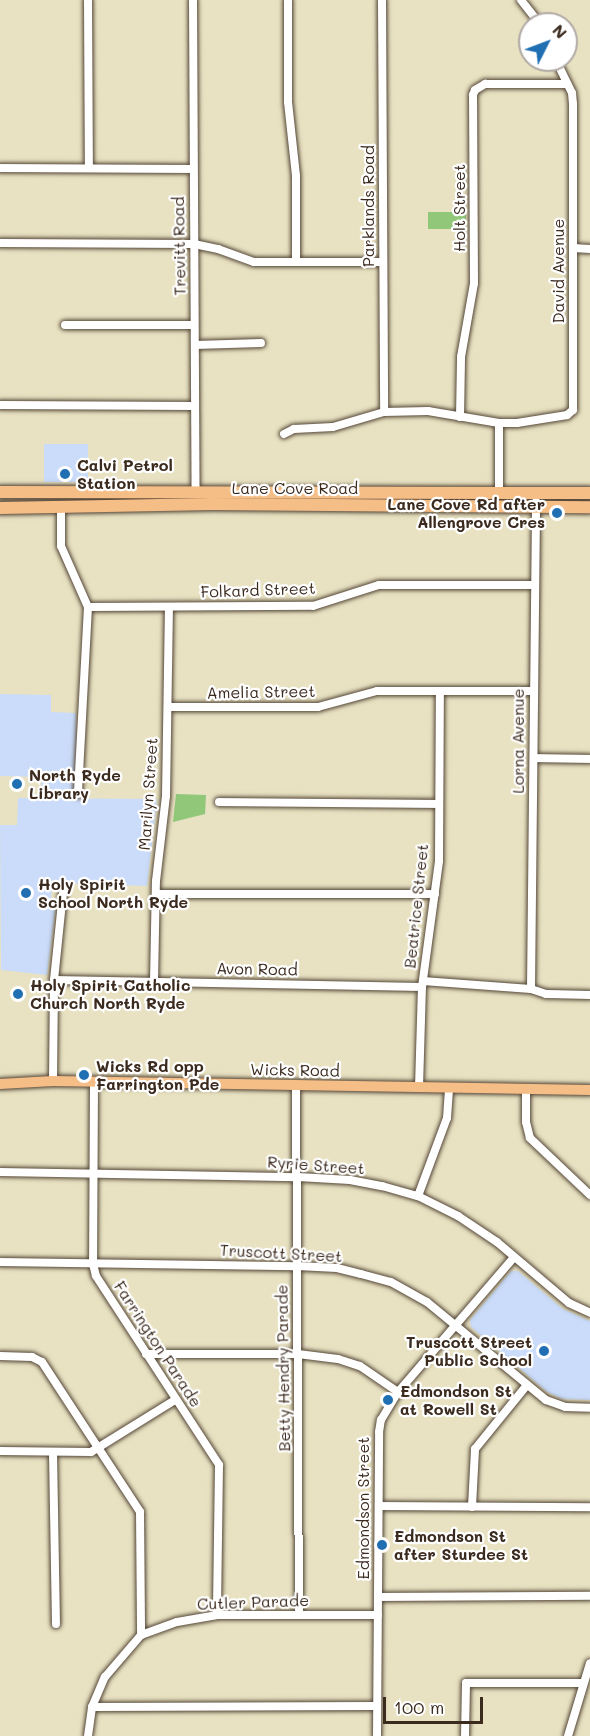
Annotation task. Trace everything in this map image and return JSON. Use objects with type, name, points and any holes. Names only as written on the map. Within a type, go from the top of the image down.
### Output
[{"type":"highway","name":"Lane Cove Road","points":[[0,492],[590,493]]},
{"type":"highway","name":"Lane Cove Road","points":[[0,508],[61,506],[590,507]]},
{"type":"main road","name":"Wicks Road","points":[[0,1084],[52,1081],[590,1090]]},
{"type":"street","points":[[88,0],[89,168]]},
{"type":"street","name":"Trevitt Road","points":[[193,0],[196,492]]},
{"type":"street","points":[[288,0],[288,102],[296,176],[296,262]]},
{"type":"street","name":"Parklands Road","points":[[382,0],[384,412]]},
{"type":"street","points":[[521,0],[530,12]]},
{"type":"street","name":"David Avenue","points":[[499,423],[561,416],[573,410],[573,104],[562,72]]},
{"type":"street","name":"Holt Street","points":[[460,417],[461,357],[474,283],[473,95],[475,90],[485,84],[567,84]]},
{"type":"street","points":[[0,168],[193,169]]},
{"type":"street","points":[[0,243],[194,244],[218,249],[248,262],[383,262]]},
{"type":"street","points":[[573,248],[590,249]]},
{"type":"street","points":[[64,325],[194,325]]},
{"type":"street","points":[[195,345],[261,343]]},
{"type":"street","points":[[0,405],[195,406]]},
{"type":"street","points":[[284,434],[294,429],[333,427],[384,412],[428,411],[499,423],[499,493]]},
{"type":"street","name":"Lorna Avenue","points":[[531,989],[534,758],[532,691],[536,493]]},
{"type":"street","points":[[61,506],[61,546],[88,607],[78,794]]},
{"type":"street","name":"Folkard Street","points":[[88,607],[313,606],[379,585],[534,585]]},
{"type":"street","name":"Marilyn Street","points":[[154,982],[156,894],[166,796],[169,607]]},
{"type":"street","name":"Amelia Street","points":[[168,707],[318,707],[377,691],[532,691]]},
{"type":"street","name":"Beatrice Street","points":[[419,1087],[423,984],[439,861],[440,692]]},
{"type":"street","points":[[534,758],[590,759]]},
{"type":"street","points":[[219,802],[439,804]]},
{"type":"street","points":[[52,1081],[54,980],[63,893]]},
{"type":"street","points":[[156,894],[435,894]]},
{"type":"street","name":"Avon Road","points":[[54,980],[423,984],[531,989],[546,994],[590,995]]},
{"type":"street","name":"Farrington Parade","points":[[94,1082],[93,1264],[96,1276],[219,1465],[217,1615]]},
{"type":"street","name":"Betty Hendry Parade","points":[[296,1085],[299,1614]]},
{"type":"street","points":[[418,1196],[447,1118],[449,1087]]},
{"type":"street","points":[[526,1089],[526,1122],[530,1138],[590,1195]]},
{"type":"street","name":"Ryrie Street","points":[[0,1172],[350,1179],[418,1196],[476,1227],[569,1304],[590,1313]]},
{"type":"street","name":"Edmondson Street","points":[[377,1736],[379,1426],[386,1408],[398,1392],[514,1257]]},
{"type":"street","name":"Truscott Street","points":[[0,1262],[337,1268],[391,1282],[427,1302],[551,1403],[565,1407],[590,1408]]},
{"type":"street","points":[[146,1354],[298,1354],[338,1359],[360,1366],[398,1392]]},
{"type":"street","points":[[0,1356],[32,1357],[42,1362],[140,1512],[141,1635]]},
{"type":"street","points":[[472,1507],[475,1449],[527,1384]]},
{"type":"street","points":[[0,1451],[91,1452],[175,1400]]},
{"type":"street","points":[[53,1453],[56,1624]]},
{"type":"street","points":[[379,1506],[590,1507]]},
{"type":"street","points":[[378,1597],[590,1596]]},
{"type":"street","name":"Cutler Parade","points":[[88,1736],[92,1707],[105,1677],[141,1635],[177,1622],[217,1615],[378,1615]]},
{"type":"street","points":[[568,1736],[590,1663]]},
{"type":"street","points":[[465,1736],[466,1683],[583,1683]]},
{"type":"street","points":[[92,1707],[377,1706]]},
{"type":"shaded area","points":[[44,444],[88,444],[88,482],[44,482]]},
{"type":"shaded area","points":[[0,694],[51,695],[51,712],[76,713],[77,793],[42,793],[41,777],[0,776]]},
{"type":"shaded area","name":"Holy Spirit School North Ryde","points":[[18,798],[157,799],[147,886],[52,883],[51,900],[56,906],[47,975],[1,970],[0,825],[17,825]]},
{"type":"shaded area","name":"Truscott Street Public School","points":[[511,1271],[518,1271],[563,1309],[590,1321],[590,1400],[562,1399],[547,1392],[471,1327],[470,1320]]},
{"type":"green space","points":[[428,212],[466,212],[466,229],[428,229]]},
{"type":"green space","points":[[176,794],[206,795],[205,814],[173,822]]},
{"type":"place","name":"Calvi Petrol Station","points":[[65,474]]},
{"type":"place","name":"Lane Cove Rd after Allengrove Cres","points":[[557,513]]},
{"type":"place","name":"North Ryde Library","points":[[17,784]]},
{"type":"place","name":"Holy Spirit School North Ryde","points":[[26,893]]},
{"type":"place","name":"Holy Spirit Catholic Church North Ryde","points":[[18,994]]},
{"type":"place","name":"Wicks Rd opp Farrington Pde","points":[[84,1075]]},
{"type":"place","name":"Truscott Street Public School","points":[[544,1351]]},
{"type":"place","name":"Edmondson St at Rowell St","points":[[388,1400]]},
{"type":"place","name":"Edmondson St after Sturdee St","points":[[382,1545]]}]
